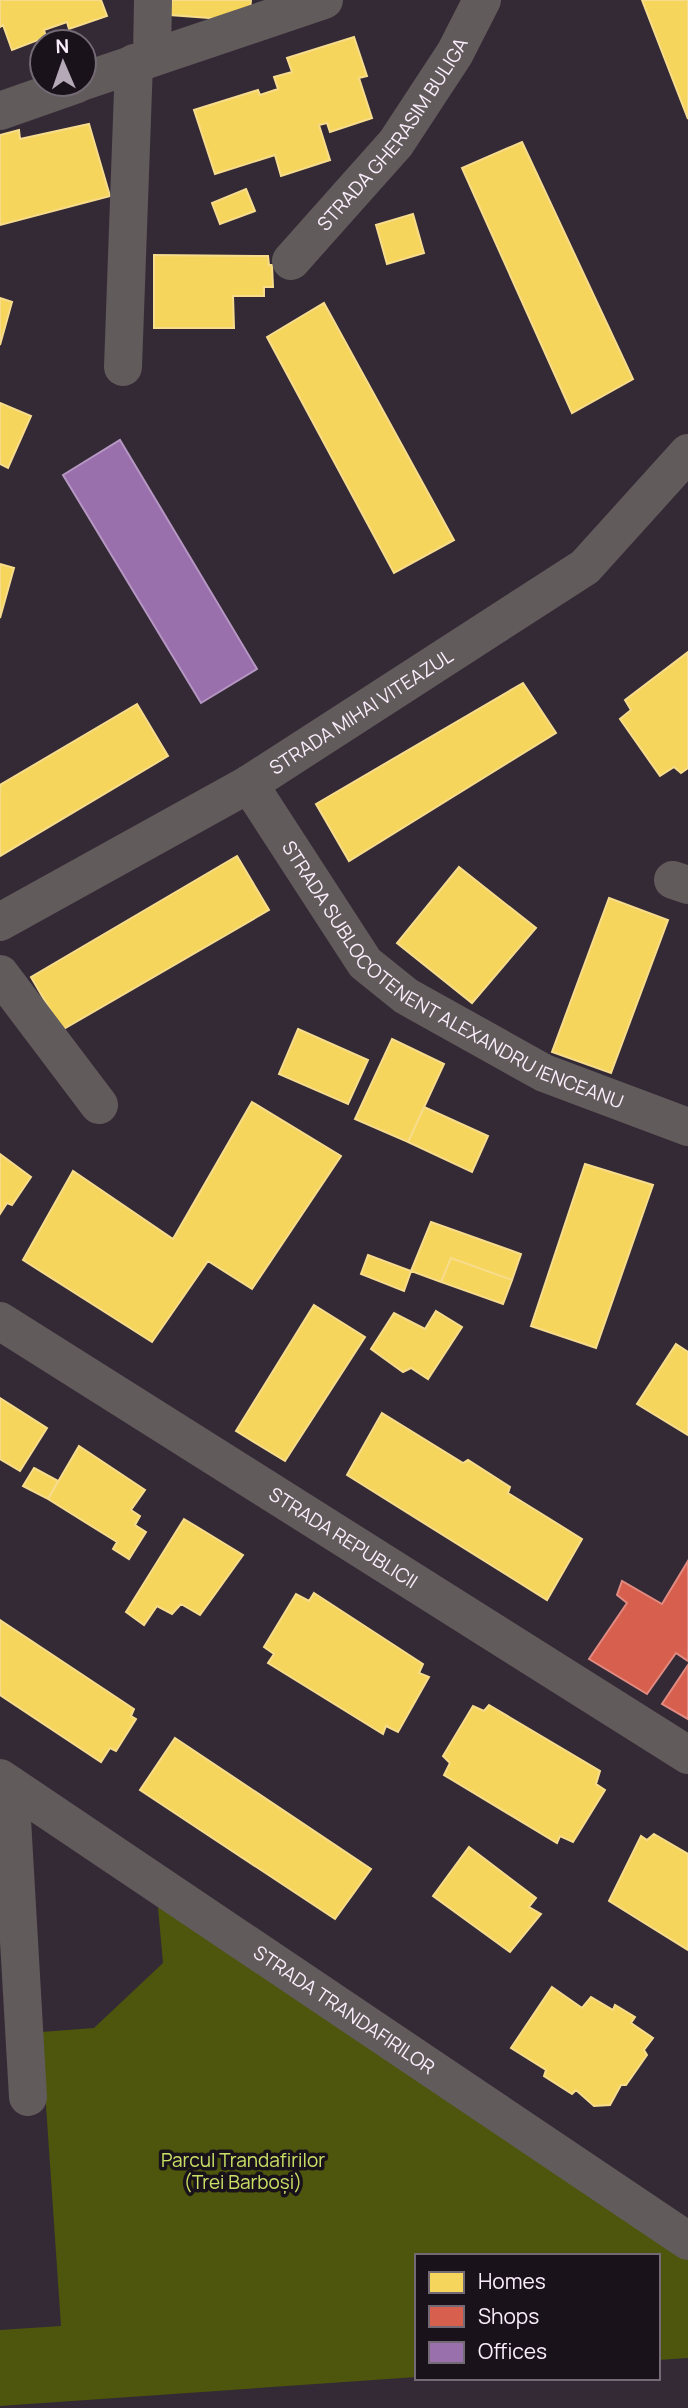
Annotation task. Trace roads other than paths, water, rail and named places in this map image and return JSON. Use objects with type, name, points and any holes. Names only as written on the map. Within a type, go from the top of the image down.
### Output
[{"type":"street","points":[[123,367],[143,60],[153,0]]},
{"type":"street","points":[[98,77],[324,0]]},
{"type":"street","name":"STRADA GHERASIM BULIGA","points":[[291,261],[396,143],[454,54],[482,0]]},
{"type":"street","points":[[0,111],[37,98]]},
{"type":"street","name":"STRADA MIHAI VITEAZUL","points":[[0,922],[249,784],[585,567],[688,453]]},
{"type":"street","name":"STRADA SUBLOCOTENENT ALEXANDRU IENCEANU","points":[[249,784],[365,963],[406,996],[544,1073],[688,1127]]},
{"type":"street","points":[[0,974],[99,1105]]},
{"type":"street","name":"STRADA REPUBLICII","points":[[0,1321],[688,1755]]},
{"type":"street","points":[[5,1782],[28,2097]]},
{"type":"street","name":"STRADA TRANDAFIRILOR","points":[[5,1782],[688,2241]]},
{"type":"park label","name":"Parcul Trandafirilor (Trei Barboși)","points":[[243,2171]]}]
